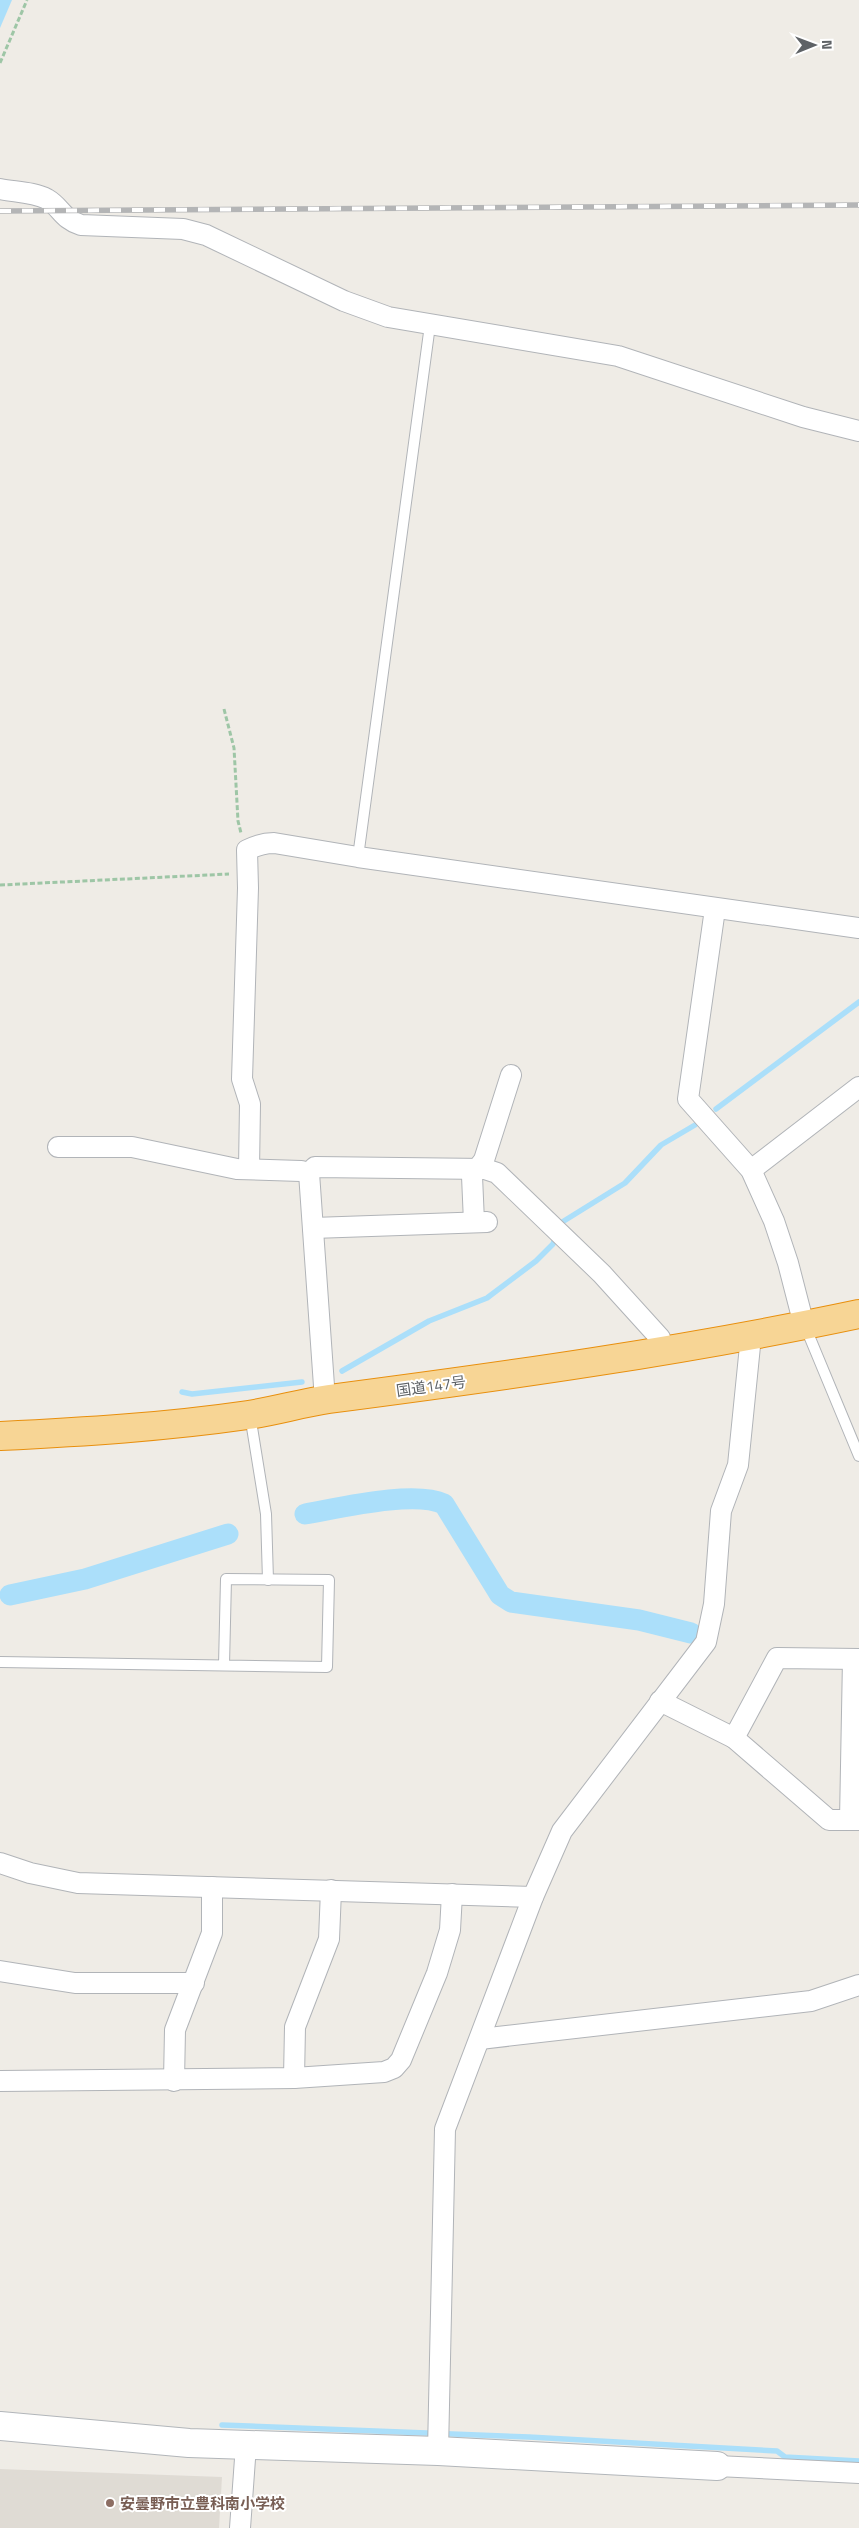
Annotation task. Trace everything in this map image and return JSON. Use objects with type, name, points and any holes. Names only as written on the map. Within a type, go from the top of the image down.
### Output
[{"type":"highway","name":"国道147号","points":[[0,1436],[150,1427],[250,1415],[326,1400],[457,1383],[751,1336],[859,1314]]},
{"type":"street","points":[[0,189],[34,195],[48,200],[70,222],[81,225],[183,230],[206,235],[344,302],[388,317],[618,356],[803,417],[859,431]]},
{"type":"street","points":[[249,1169],[250,1104],[242,1079],[248,850],[264,843],[358,858],[859,928]]},
{"type":"street","points":[[715,909],[688,1098],[751,1170],[774,1221],[788,1263],[804,1326]]},
{"type":"street","points":[[313,1228],[481,1222],[472,1176],[484,1160],[511,1075]]},
{"type":"street","points":[[751,1170],[859,1087]]},
{"type":"street","points":[[58,1147],[132,1147],[222,1166],[249,1169],[301,1170],[309,1173]]},
{"type":"street","points":[[326,1400],[309,1173],[314,1166],[490,1169],[525,1197],[602,1274],[660,1338],[662,1350]]},
{"type":"street","points":[[438,2451],[445,2129],[534,1896],[562,1830],[706,1642],[711,1624],[722,1511],[738,1465],[751,1336]]},
{"type":"street","points":[[660,1701],[734,1738],[829,1820],[854,1820],[856,1659],[777,1658],[734,1738]]},
{"type":"street","points":[[0,1864],[30,1873],[78,1883],[534,1896]]},
{"type":"street","points":[[174,2081],[175,2030],[212,1932],[212,1887]]},
{"type":"street","points":[[294,2078],[295,2027],[329,1939],[331,1890]]},
{"type":"street","points":[[0,2081],[174,2081],[294,2078],[384,2072],[394,2068],[401,2060],[442,1956],[450,1930],[452,1894]]},
{"type":"street","points":[[0,1971],[75,1983],[194,1983]]},
{"type":"street","points":[[480,2039],[811,2001],[859,1985]]},
{"type":"street","points":[[0,2426],[189,2443],[438,2451],[859,2473]]},
{"type":"street","points":[[240,2528],[246,2445]]},
{"type":"lane","points":[[358,858],[430,325]]},
{"type":"lane","points":[[804,1326],[859,1456]]},
{"type":"lane","points":[[250,1415],[266,1514],[268,1580]]},
{"type":"lane","points":[[0,1662],[327,1667],[329,1580],[226,1579],[224,1665]]},
{"type":"path","points":[[0,63],[27,0]]},
{"type":"path","points":[[224,709],[234,748],[238,821],[248,850]]},
{"type":"path","points":[[0,885],[247,873]]},
{"type":"shaded area","name":"安曇野市立豊科南小学校","points":[[0,2469],[222,2477],[219,2528],[0,2528]]},
{"type":"water","points":[[0,0],[12,0],[0,28]]},
{"type":"waterway","points":[[716,1109],[859,1002]]},
{"type":"waterway","points":[[559,1224],[625,1183],[661,1145],[695,1125]]},
{"type":"waterway","points":[[342,1371],[429,1321],[487,1298],[536,1261],[553,1244],[556,1235]]},
{"type":"waterway","points":[[182,1392],[192,1394],[302,1382]]},
{"type":"waterway","points":[[305,1514],[396,1499],[431,1500],[444,1504],[500,1595],[511,1602],[639,1620],[691,1633]]},
{"type":"waterway","points":[[10,1595],[85,1579],[228,1534]]},
{"type":"waterway","points":[[222,2425],[529,2437],[777,2451],[785,2457],[859,2461]]},
{"type":"railway","points":[[0,211],[859,205]]},
{"type":"place","name":"安曇野市立豊科南小学校","points":[[110,2503]]}]
